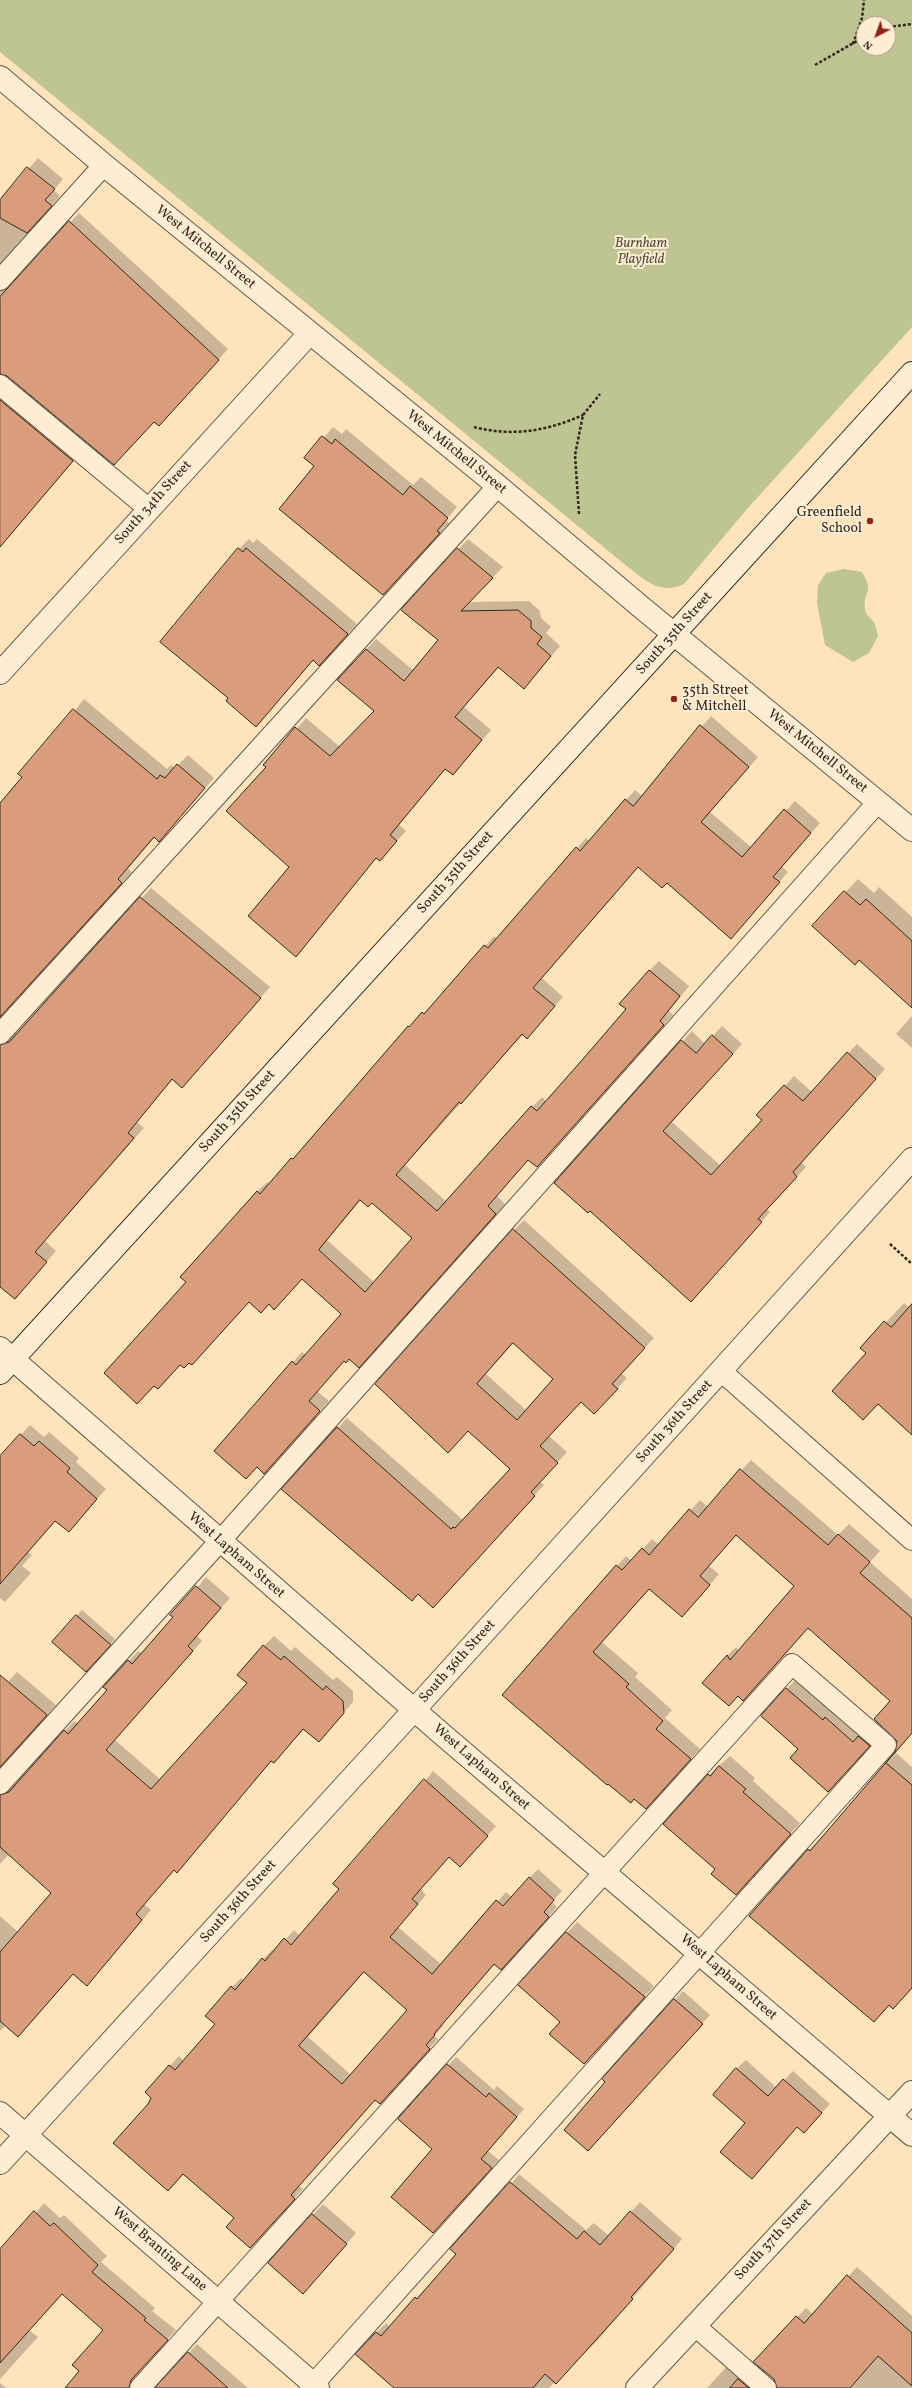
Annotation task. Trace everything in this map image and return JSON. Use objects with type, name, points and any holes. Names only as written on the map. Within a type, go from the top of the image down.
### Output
[{"type":"street","name":"West Mitchell Street","points":[[0,77],[309,334],[498,486],[674,635],[912,830]]},
{"type":"street","name":"South 34th Street","points":[[0,673],[309,334]]},
{"type":"street","name":"South 35th Street","points":[[4,1360],[674,635],[912,373]]},
{"type":"street","name":"South 36th Street","points":[[0,2163],[414,1710],[912,1159]]},
{"type":"street","name":"West Lapham Street","points":[[4,1360],[220,1541],[414,1710],[912,2135]]},
{"type":"street","name":"South 37th Street","points":[[637,2388],[912,2092]]},
{"type":"street","name":"West Branting Lane","points":[[0,2113],[218,2301],[314,2387]]},
{"type":"lane","points":[[0,280],[104,165]]},
{"type":"lane","points":[[0,385],[149,509]]},
{"type":"lane","points":[[0,1034],[498,486]]},
{"type":"lane","points":[[0,1784],[220,1541],[878,802]]},
{"type":"lane","points":[[721,1371],[912,1540]]},
{"type":"lane","points":[[140,2388],[603,1872],[792,1664],[886,1745],[699,1953],[314,2387]]},
{"type":"lane","points":[[694,2325],[766,2388]]},
{"type":"path","points":[[852,44],[862,18],[864,0]]},
{"type":"path","points":[[896,26],[912,24]]},
{"type":"path","points":[[815,65],[856,42]]},
{"type":"path","points":[[472,426],[493,432],[513,433],[538,430],[563,424],[583,415],[600,394]]},
{"type":"path","points":[[579,514],[575,455],[583,415]]},
{"type":"path","points":[[890,1244],[912,1264]]},
{"type":"green space","name":"Burnham Playfield","points":[[0,0],[912,0],[912,327],[747,509],[684,584],[675,587],[659,587],[651,584],[623,563],[0,52]]},
{"type":"green space","points":[[844,569],[862,572],[866,579],[868,588],[865,611],[875,624],[878,636],[869,653],[853,662],[825,645],[817,603],[818,585],[826,573]]},
{"type":"building","points":[[27,167],[55,189],[45,200],[52,206],[27,233],[0,218],[0,200]]},
{"type":"building","points":[[69,221],[219,360],[159,426],[154,422],[114,465],[7,376],[0,374],[0,297]]},
{"type":"building","points":[[0,400],[73,461],[0,547]]},
{"type":"building","points":[[322,436],[332,444],[335,439],[403,495],[410,486],[448,518],[437,531],[440,533],[383,595],[279,509],[314,466],[304,458]]},
{"type":"building","points":[[238,548],[243,552],[246,548],[348,634],[319,666],[313,660],[256,727],[226,701],[228,698],[160,642]]},
{"type":"building","points":[[457,548],[493,578],[461,611],[518,610],[531,621],[531,628],[542,637],[537,644],[551,656],[524,689],[498,667],[455,717],[482,740],[453,775],[445,769],[390,835],[397,841],[380,861],[376,858],[296,957],[248,916],[289,867],[226,811],[266,767],[263,765],[295,727],[330,756],[374,711],[337,680],[366,649],[404,681],[438,640],[401,610]]},
{"type":"building","points":[[73,709],[157,779],[160,775],[165,778],[177,764],[205,788],[159,842],[154,837],[118,879],[122,883],[0,1017],[0,803],[22,777],[18,774]]},
{"type":"building","points":[[700,725],[749,767],[701,822],[742,857],[784,809],[811,833],[773,877],[780,882],[731,939],[667,883],[662,888],[638,867],[533,988],[555,1006],[527,1039],[522,1034],[461,1104],[459,1102],[396,1175],[437,1211],[531,1106],[537,1111],[583,1059],[626,1009],[619,1004],[649,970],[680,996],[660,1021],[664,1025],[537,1167],[528,1160],[488,1206],[496,1214],[359,1368],[349,1359],[346,1363],[344,1361],[309,1401],[320,1411],[264,1474],[257,1467],[246,1479],[214,1451],[292,1361],[296,1365],[341,1314],[302,1279],[274,1310],[269,1304],[261,1313],[249,1302],[192,1365],[189,1363],[184,1368],[180,1365],[158,1389],[154,1386],[137,1404],[104,1373],[186,1282],[180,1277],[257,1191],[260,1194],[291,1158],[293,1159],[408,1026],[409,1027],[422,1012],[424,1014],[484,945],[488,948],[576,847],[580,851],[625,799],[633,806]],"holes":[[[360,1200],[368,1207],[372,1203],[412,1238],[365,1292],[319,1250]]]},
{"type":"building","points":[[844,891],[860,905],[866,899],[912,941],[912,1008],[859,960],[855,965],[812,926]]},
{"type":"building","points":[[140,897],[261,998],[182,1088],[172,1079],[128,1133],[134,1138],[35,1252],[47,1262],[15,1299],[0,1287],[0,1045],[9,1042]]},
{"type":"building","points":[[712,1035],[733,1054],[663,1131],[711,1175],[762,1120],[756,1115],[784,1085],[803,1101],[847,1052],[876,1079],[793,1172],[797,1177],[758,1219],[762,1222],[691,1302],[590,1211],[588,1213],[554,1183],[681,1040],[696,1053]]},
{"type":"building","points":[[513,1229],[645,1348],[612,1384],[618,1389],[594,1414],[581,1402],[540,1446],[558,1463],[531,1492],[535,1496],[433,1608],[418,1594],[412,1601],[281,1489],[337,1427],[451,1529],[453,1527],[455,1528],[510,1469],[468,1431],[448,1453],[375,1384]],"holes":[[[513,1343],[553,1379],[517,1420],[477,1384]]]},
{"type":"building","points":[[912,1304],[912,1435],[878,1404],[863,1420],[832,1391],[866,1353],[860,1348],[884,1321],[891,1327]]},
{"type":"building","points":[[20,1434],[34,1446],[39,1441],[70,1468],[67,1472],[97,1499],[69,1532],[55,1521],[0,1584],[0,1456]]},
{"type":"building","points":[[740,1469],[828,1545],[838,1534],[870,1562],[860,1573],[912,1618],[912,1733],[886,1763],[912,1785],[912,1988],[893,2009],[889,2005],[874,2022],[749,1916],[808,1849],[810,1851],[895,1752],[897,1741],[874,1719],[890,1701],[808,1628],[743,1701],[738,1696],[729,1706],[702,1683],[727,1655],[730,1660],[794,1586],[736,1535],[700,1576],[710,1585],[682,1617],[649,1589],[593,1652],[629,1684],[626,1687],[663,1721],[656,1729],[691,1759],[646,1809],[634,1799],[631,1803],[608,1784],[607,1785],[502,1695],[616,1565],[622,1570],[642,1548],[649,1555],[689,1509],[698,1517]]},
{"type":"building","points":[[196,1586],[221,1608],[188,1646],[193,1651],[106,1750],[151,1789],[247,1683],[237,1675],[263,1645],[281,1660],[284,1656],[323,1690],[326,1686],[343,1701],[344,1713],[319,1742],[303,1729],[274,1763],[271,1761],[177,1873],[174,1870],[136,1914],[142,1920],[87,1986],[73,1974],[18,2037],[0,2021],[0,1952],[51,1893],[0,1847],[0,1795],[9,1792],[64,1730],[68,1734],[107,1690],[103,1687],[128,1660],[132,1664],[173,1617],[170,1615]]},
{"type":"building","points":[[76,1615],[111,1645],[86,1672],[52,1642]]},
{"type":"building","points":[[0,1675],[47,1715],[0,1767]]},
{"type":"building","points":[[786,1688],[823,1720],[825,1717],[853,1742],[858,1736],[870,1746],[828,1792],[790,1758],[798,1749],[761,1716]]},
{"type":"building","points":[[719,1766],[746,1789],[743,1792],[791,1834],[736,1895],[711,1874],[715,1869],[663,1824],[708,1774],[710,1776]]},
{"type":"building","points":[[424,1779],[488,1836],[460,1867],[449,1857],[412,1899],[418,1904],[390,1937],[432,1974],[496,1900],[503,1906],[529,1877],[554,1900],[544,1912],[549,1917],[501,1970],[494,1964],[434,2034],[435,2035],[426,2045],[430,2049],[380,2104],[375,2100],[291,2195],[295,2199],[250,2248],[226,2227],[234,2218],[183,2174],[168,2191],[113,2143],[148,2104],[151,2098],[145,2092],[169,2065],[175,2070],[215,2024],[205,2016],[231,1986],[235,1990],[262,1958],[265,1961],[284,1938],[291,1945],[339,1889],[333,1884]],"holes":[[[364,1972],[407,2010],[342,2084],[299,2046]]]},
{"type":"building","points":[[566,1932],[645,1997],[584,2064],[549,2034],[560,2022],[518,1985]]},
{"type":"building","points":[[674,1999],[703,2024],[588,2151],[564,2130],[605,2082],[602,2079]]},
{"type":"building","points":[[447,2064],[486,2097],[489,2093],[517,2117],[481,2159],[492,2168],[433,2233],[391,2197],[432,2149],[398,2119]]},
{"type":"building","points":[[736,2068],[768,2096],[783,2079],[822,2113],[804,2133],[797,2127],[752,2179],[720,2152],[745,2123],[713,2095]]},
{"type":"building","points":[[510,2182],[577,2239],[584,2231],[600,2245],[630,2211],[674,2249],[631,2297],[633,2299],[556,2384],[545,2374],[533,2388],[394,2388],[355,2354],[376,2332],[381,2336],[415,2297],[417,2299],[456,2254],[450,2249]]},
{"type":"building","points":[[34,2211],[50,2226],[54,2223],[98,2265],[92,2272],[146,2318],[144,2320],[168,2340],[131,2380],[129,2388],[65,2388],[79,2371],[72,2365],[103,2330],[62,2294],[0,2363],[0,2249]]},
{"type":"building","points":[[312,2214],[347,2244],[303,2294],[268,2263]]},
{"type":"building","points":[[847,2275],[912,2333],[912,2386],[878,2356],[850,2388],[777,2388],[774,2379],[753,2362],[796,2316],[804,2323]]},
{"type":"building","points":[[188,2352],[228,2388],[155,2388]]},
{"type":"building","points":[[738,2379],[749,2388],[730,2388]]},
{"type":"place","name":"Greenfield School","points":[[870,521]]},
{"type":"place","name":"35th Street & Mitchell","points":[[674,699]]}]
